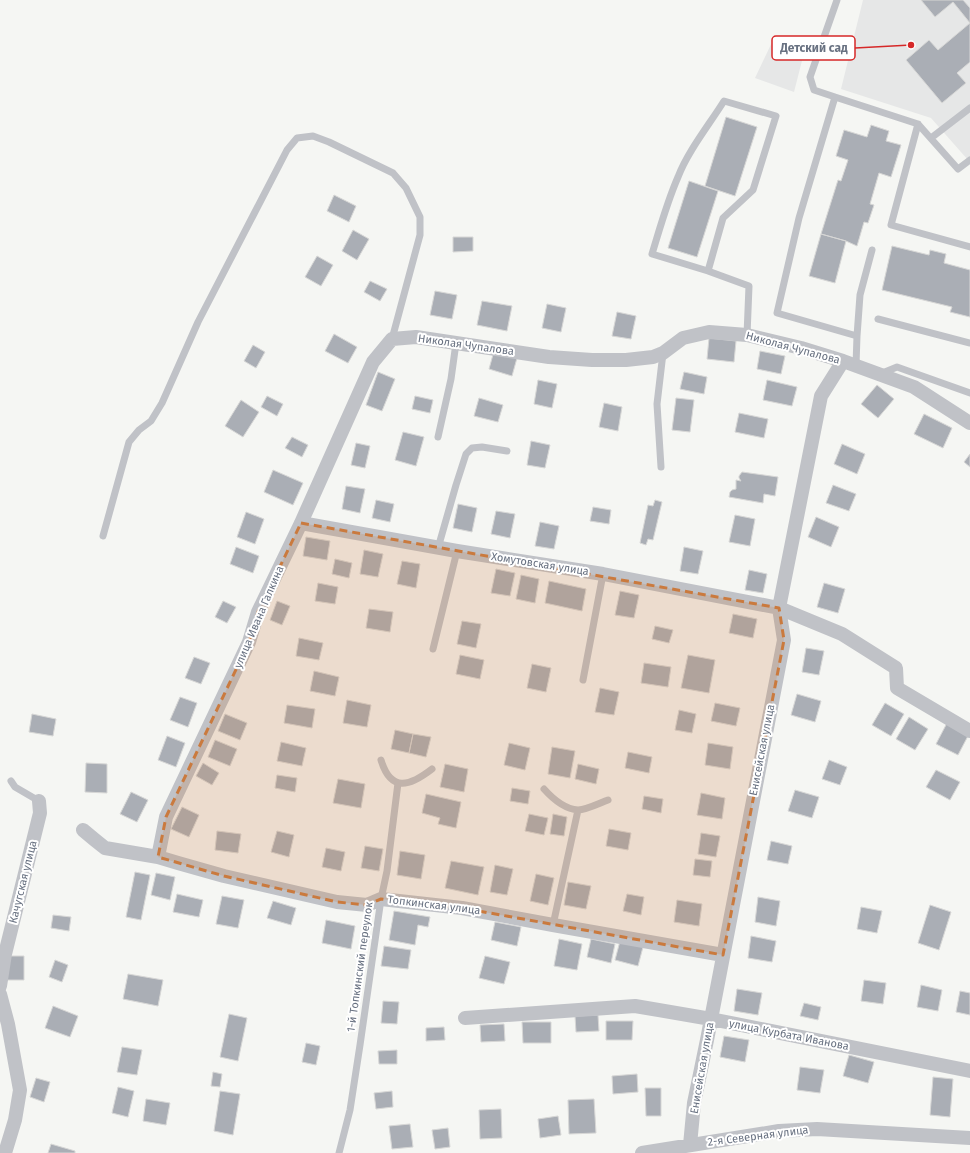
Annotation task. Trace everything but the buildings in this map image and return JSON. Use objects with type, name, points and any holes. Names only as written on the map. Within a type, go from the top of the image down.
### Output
[{"type":"street","name":"Николая Чупалова","points":[[392,339],[416,337],[549,357],[592,360],[626,360],[653,357],[663,353],[683,338],[709,332],[747,335],[801,348],[849,363],[914,387],[970,423]]},
{"type":"street","name":"улица Ивана Галкина","points":[[158,857],[166,817],[249,642],[258,612],[301,523],[373,362],[392,339]]},
{"type":"street","name":"Енисейская улица","points":[[690,1145],[694,1103],[784,640],[779,608],[821,396],[849,363]]},
{"type":"street","name":"Хомутовская улица","points":[[301,523],[438,548],[603,574],[779,608],[842,634],[896,668],[897,688],[970,730]]},
{"type":"street","name":"Качугская улица","points":[[0,986],[5,954],[40,813],[39,802]]},
{"type":"street","name":"Топкинская улица","points":[[83,830],[105,848],[158,857],[224,876],[337,902],[367,905],[381,899],[462,908],[723,954]]},
{"type":"street","points":[[0,994],[8,1024],[20,1090],[15,1120],[5,1153]]},
{"type":"street","name":"улица Курбата Иванова","points":[[465,1018],[636,1006],[711,1019],[970,1070]]},
{"type":"street","name":"2-я Северная улица","points":[[642,1153],[663,1151],[690,1145],[779,1131],[817,1129],[970,1138]]},
{"type":"lane","points":[[837,0],[810,77],[814,90],[918,124],[958,170],[970,160]]},
{"type":"lane","points":[[835,97],[799,218],[777,313],[857,336]]},
{"type":"lane","points":[[708,271],[723,218],[753,190],[776,116],[724,101],[695,145],[678,177],[652,254],[708,271],[750,286],[747,335]]},
{"type":"lane","points":[[930,138],[970,108]]},
{"type":"lane","points":[[918,124],[891,225],[970,247]]},
{"type":"lane","points":[[103,536],[129,442],[139,430],[151,421],[162,403],[204,311],[287,150],[297,138],[313,136],[329,142],[393,173],[406,188],[420,217],[420,235],[392,339]]},
{"type":"lane","points":[[849,363],[857,336],[860,294],[872,250]]},
{"type":"lane","points":[[878,319],[970,343]]},
{"type":"lane","points":[[438,438],[451,379],[456,343]]},
{"type":"lane","points":[[661,467],[657,404],[663,353]]},
{"type":"lane","points":[[880,374],[897,367],[970,393]]},
{"type":"lane","points":[[438,548],[466,454],[472,448],[482,447],[507,450]]},
{"type":"lane","points":[[433,649],[457,551]]},
{"type":"lane","points":[[583,680],[603,574]]},
{"type":"lane","points":[[381,760],[383,768],[391,779],[398,783],[407,784],[416,781],[432,769]]},
{"type":"lane","points":[[11,781],[15,787],[39,802]]},
{"type":"lane","name":"1-й Топкинский переулок","points":[[338,1153],[350,1110],[381,899],[387,871],[398,783]]},
{"type":"lane","points":[[544,789],[553,799],[565,806],[578,810],[608,800]]},
{"type":"lane","points":[[553,925],[578,810]]},
{"type":"highlighted area","points":[[301,523],[779,608],[784,640],[723,955],[462,908],[381,899],[367,905],[337,902],[224,876],[158,857],[166,817],[249,642],[258,612]]},
{"type":"shaded area","points":[[863,0],[970,0],[970,158],[968,160],[931,118],[841,89]]},
{"type":"shaded area","points":[[775,36],[806,45],[794,92],[755,78]]},
{"type":"place","name":"Детский сад","points":[[911,45]]}]
